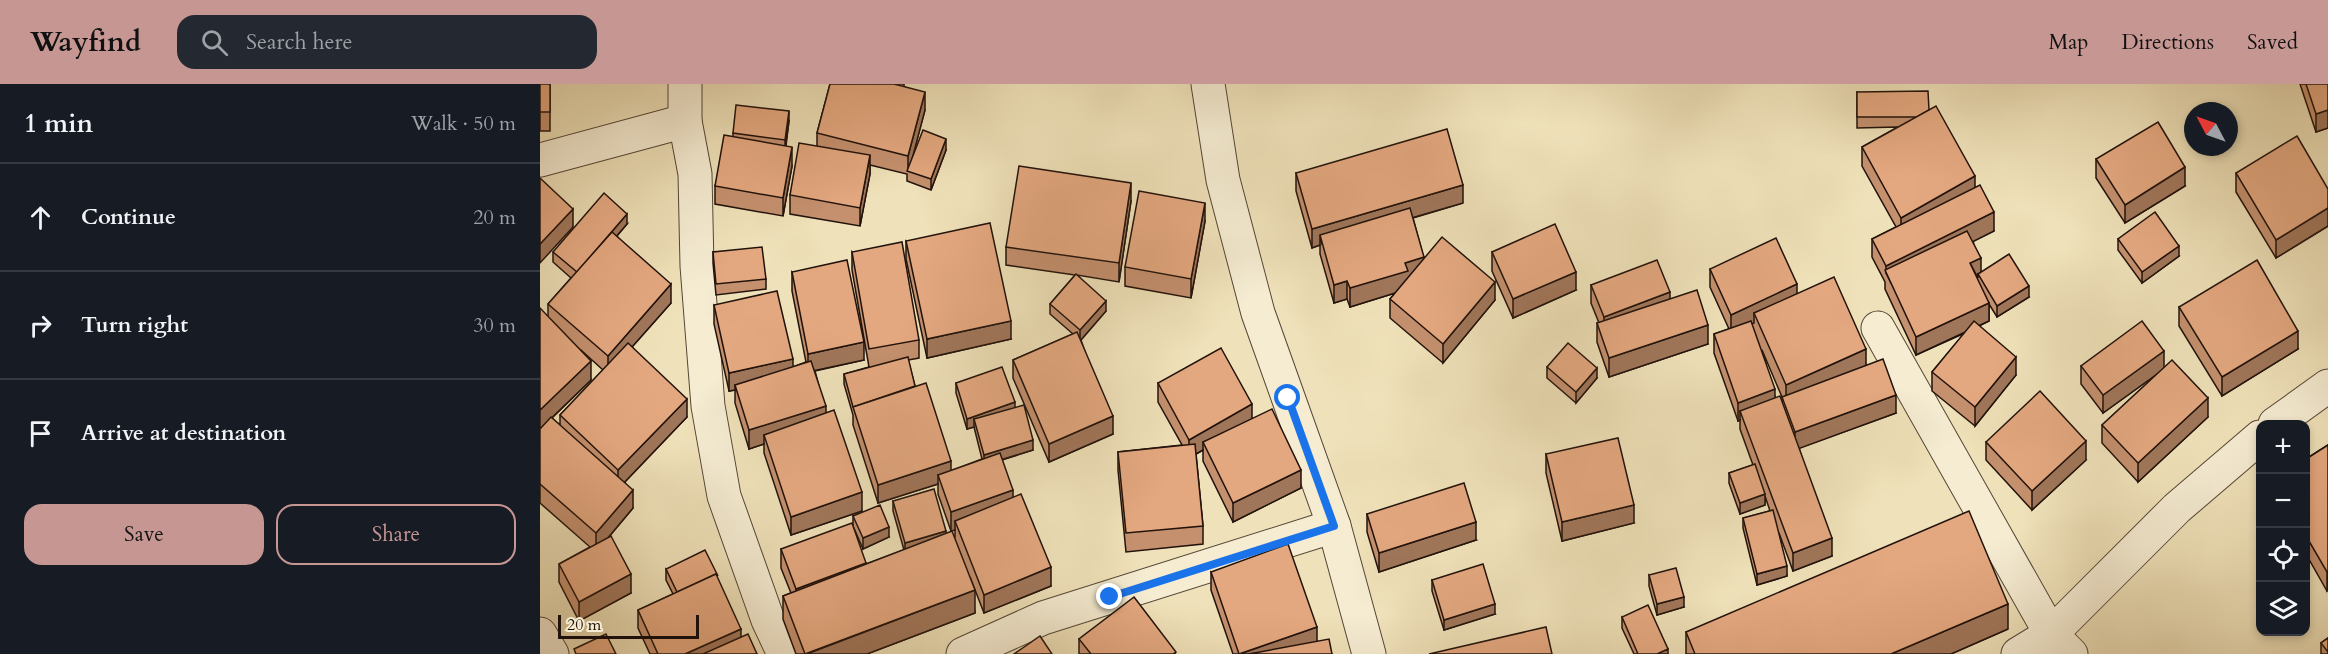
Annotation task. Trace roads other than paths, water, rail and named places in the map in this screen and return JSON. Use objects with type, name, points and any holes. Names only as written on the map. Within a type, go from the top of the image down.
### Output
[{"type":"street","points":[[685,84],[685,122],[695,174],[697,266],[708,406],[724,496],[768,620],[784,654]]},
{"type":"street","points":[[1208,84],[1223,180],[1258,313],[1334,526],[1369,654]]},
{"type":"street","points":[[540,160],[685,122]]},
{"type":"street","points":[[1878,328],[2061,644]]},
{"type":"street","points":[[2281,420],[2328,386]]},
{"type":"street","points":[[2018,654],[2061,644],[2177,508],[2256,440]]},
{"type":"street","points":[[963,654],[1043,618],[1334,526]]},
{"type":"street","points":[[540,634],[552,654]]}]
